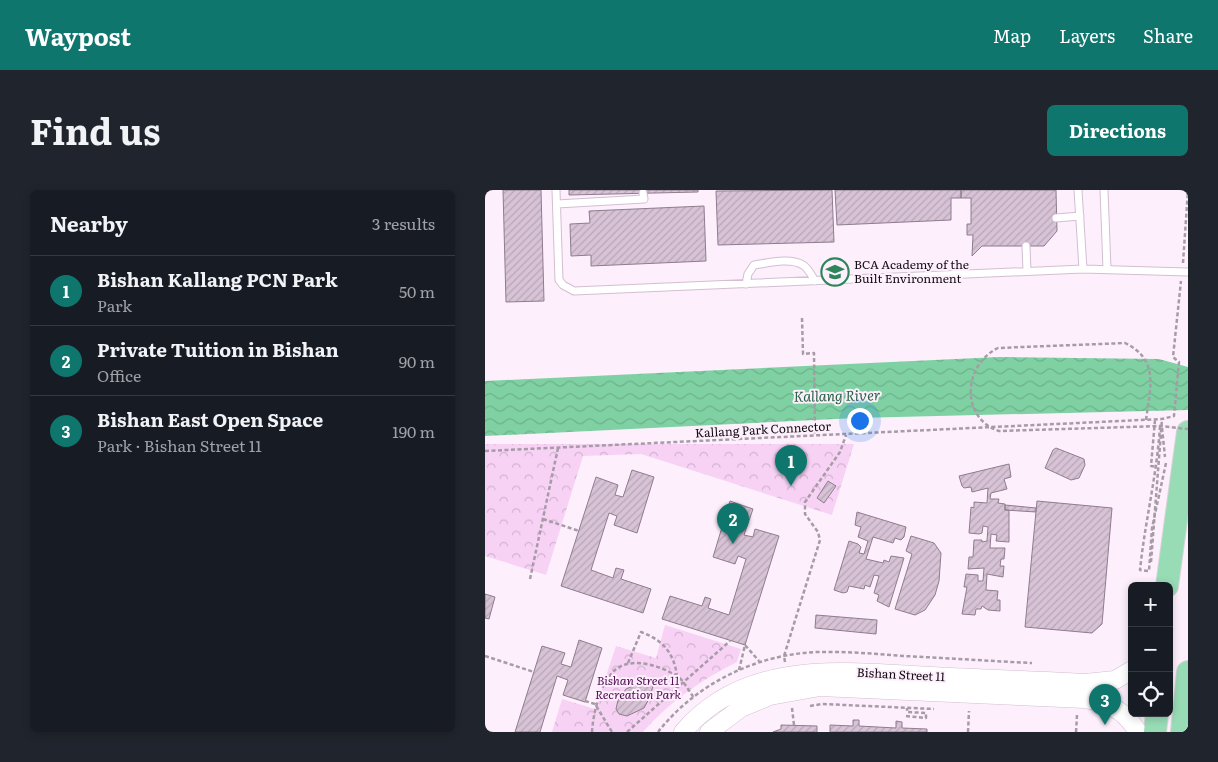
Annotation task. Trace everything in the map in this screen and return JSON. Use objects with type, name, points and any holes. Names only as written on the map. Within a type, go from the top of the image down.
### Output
[{"type":"highway","points":[[1159,581],[1188,430]]},
{"type":"highway","points":[[1182,732],[1188,672]]},
{"type":"highway","points":[[1155,732],[1157,717]]},
{"type":"street","name":"Bishan Street 11","points":[[683,732],[704,712],[748,686],[798,673],[841,672],[1085,684],[1115,680],[1129,672]]},
{"type":"street","name":"Bishan Street 11","points":[[709,732],[741,708],[770,696],[820,688],[1093,700],[1115,706],[1131,721],[1138,732]]},
{"type":"lane","points":[[556,190],[559,280],[569,290],[1083,269],[1185,272]]},
{"type":"lane","points":[[1078,190],[1083,269]]},
{"type":"lane","points":[[1104,190],[1107,270]]},
{"type":"lane","points":[[557,204],[644,199],[643,193]]},
{"type":"lane","points":[[1056,218],[1080,216]]},
{"type":"lane","points":[[1026,246],[1027,271]]},
{"type":"lane","points":[[746,284],[748,274],[754,265],[770,262],[795,262],[804,266],[815,281]]},
{"type":"path","points":[[1162,419],[1174,416],[1179,362],[1173,357],[1185,272],[1188,190]]},
{"type":"path","points":[[802,318],[803,354],[814,353],[815,436]]},
{"type":"path","points":[[1146,420],[1151,374],[1149,365],[1137,348],[1125,343],[998,348],[986,354],[975,369],[970,393],[978,418],[986,427],[999,431],[1160,426],[1188,430]]},
{"type":"path","points":[[1155,419],[1151,466],[1157,467]]},
{"type":"path","points":[[1160,426],[1157,467],[1145,525],[1140,570],[1149,571],[1153,528],[1166,463],[1162,419]]},
{"type":"path","points":[[1159,581],[1162,419]]},
{"type":"path","name":"Kallang Park Connector","points":[[485,451],[1162,419]]},
{"type":"path","points":[[784,656],[820,540],[818,532],[805,514],[805,502],[835,460],[846,435]]},
{"type":"path","points":[[531,579],[558,448]]},
{"type":"path","points":[[543,519],[579,530]]},
{"type":"path","points":[[628,663],[641,632],[655,637],[668,649],[676,664],[677,677]]},
{"type":"path","points":[[627,732],[682,681],[731,640]]},
{"type":"path","points":[[739,670],[745,645],[759,661]]},
{"type":"path","points":[[485,656],[534,672]]},
{"type":"path","points":[[591,732],[606,681],[615,670],[628,663],[643,663],[677,677],[694,698]]},
{"type":"path","points":[[585,701],[595,704],[612,732]]},
{"type":"path","points":[[803,707],[822,704],[939,709]]},
{"type":"path","points":[[906,716],[926,718],[926,713],[907,712],[907,708]]},
{"type":"path","points":[[794,710],[794,725]]},
{"type":"path","points":[[962,710],[969,711],[968,732]]},
{"type":"path","points":[[1067,715],[1085,716]]},
{"type":"path","points":[[1076,732],[1077,715]]},
{"type":"green space","points":[[485,444],[854,444],[832,515],[641,454],[583,456],[546,575],[485,556]]},
{"type":"green space","name":"Bishan Street 11 Recreation Park","points":[[665,625],[741,649],[737,662],[686,692],[643,732],[552,732],[562,699],[595,709],[616,646],[656,658]]},
{"type":"water","name":"Kallang River","points":[[999,357],[1159,359],[1188,367],[1188,410],[857,418],[485,436],[485,381]]},
{"type":"building","points":[[503,190],[541,190],[544,301],[506,302]]},
{"type":"building","points":[[569,190],[698,190],[698,192],[569,195]]},
{"type":"building","points":[[832,190],[834,242],[718,245],[716,191]]},
{"type":"building","points":[[835,190],[961,190],[961,198],[951,198],[951,220],[837,225]]},
{"type":"building","points":[[961,190],[1056,190],[1057,231],[1044,246],[982,246],[972,256],[973,235],[967,235],[967,224],[971,224],[971,198],[961,198]]},
{"type":"building","points":[[704,206],[706,261],[591,266],[591,255],[571,256],[570,224],[590,223],[589,211]]},
{"type":"building","points":[[1056,448],[1084,459],[1085,465],[1079,478],[1071,480],[1045,468],[1053,450]]},
{"type":"building","points":[[1009,464],[1011,477],[1004,479],[1007,489],[991,493],[990,499],[999,499],[998,503],[1005,504],[1005,510],[1009,510],[1009,542],[996,541],[997,535],[991,534],[990,548],[1005,548],[1004,559],[1001,559],[1000,566],[1004,566],[1003,577],[987,574],[986,590],[998,591],[997,600],[1000,600],[1000,611],[988,610],[982,606],[981,609],[976,609],[975,615],[962,614],[967,587],[964,587],[966,574],[978,575],[978,581],[983,581],[984,568],[968,569],[969,557],[973,557],[974,540],[987,541],[988,527],[983,526],[982,533],[979,534],[969,533],[971,507],[974,508],[974,502],[987,503],[988,488],[972,492],[971,487],[964,488],[962,486],[959,476]]},
{"type":"building","points":[[632,470],[654,477],[637,533],[614,525],[617,516],[609,513],[591,570],[613,578],[616,568],[624,570],[621,579],[651,589],[643,613],[561,586],[596,477],[618,485],[615,495],[623,497]]},
{"type":"building","points":[[828,481],[836,486],[824,503],[817,498]]},
{"type":"building","points":[[730,501],[753,509],[744,535],[753,537],[755,529],[779,536],[745,645],[662,619],[670,596],[702,606],[705,597],[711,599],[708,608],[729,615],[746,559],[738,556],[735,564],[713,557]]},
{"type":"building","points":[[1037,501],[1112,508],[1102,624],[1092,633],[1025,627]]},
{"type":"building","points":[[1005,505],[1036,508],[1036,512],[1005,510]]},
{"type":"building","points":[[857,512],[906,527],[904,537],[901,540],[895,538],[893,543],[873,537],[866,559],[883,563],[884,560],[889,562],[891,556],[904,558],[889,607],[877,601],[879,595],[874,593],[879,576],[874,575],[870,587],[865,585],[864,589],[849,586],[847,592],[843,593],[834,590],[849,541],[858,544],[861,547],[859,553],[864,554],[868,541],[858,537],[861,527],[855,525]]},
{"type":"building","points":[[911,536],[934,543],[941,553],[939,581],[935,595],[925,610],[915,615],[895,609],[912,554],[906,551]]},
{"type":"building","points":[[485,594],[495,597],[489,619],[485,618]]},
{"type":"building","points":[[816,615],[877,620],[876,634],[815,628]]},
{"type":"building","points":[[579,640],[602,648],[585,702],[563,695],[568,680],[557,676],[540,732],[515,732],[542,646],[565,653],[561,664],[571,667]]},
{"type":"building","points":[[644,681],[650,682],[653,686],[644,708],[627,716],[619,714],[616,709],[618,700],[626,689]]},
{"type":"building","points":[[853,720],[859,720],[859,726],[896,728],[896,721],[902,722],[902,728],[927,729],[927,732],[830,732],[830,725],[853,726]]},
{"type":"building","points":[[781,725],[817,726],[817,732],[773,732],[781,729]]},
{"type":"place","name":"BCA Academy of the Built Environment","points":[[835,272]]},
{"type":"place","name":"Bishan Kallang PCN Park","points":[[791,486]]},
{"type":"place","name":"Private Tuition in Bishan","points":[[733,544]]},
{"type":"place","name":"Bishan East Open Space","points":[[1105,725]]}]
